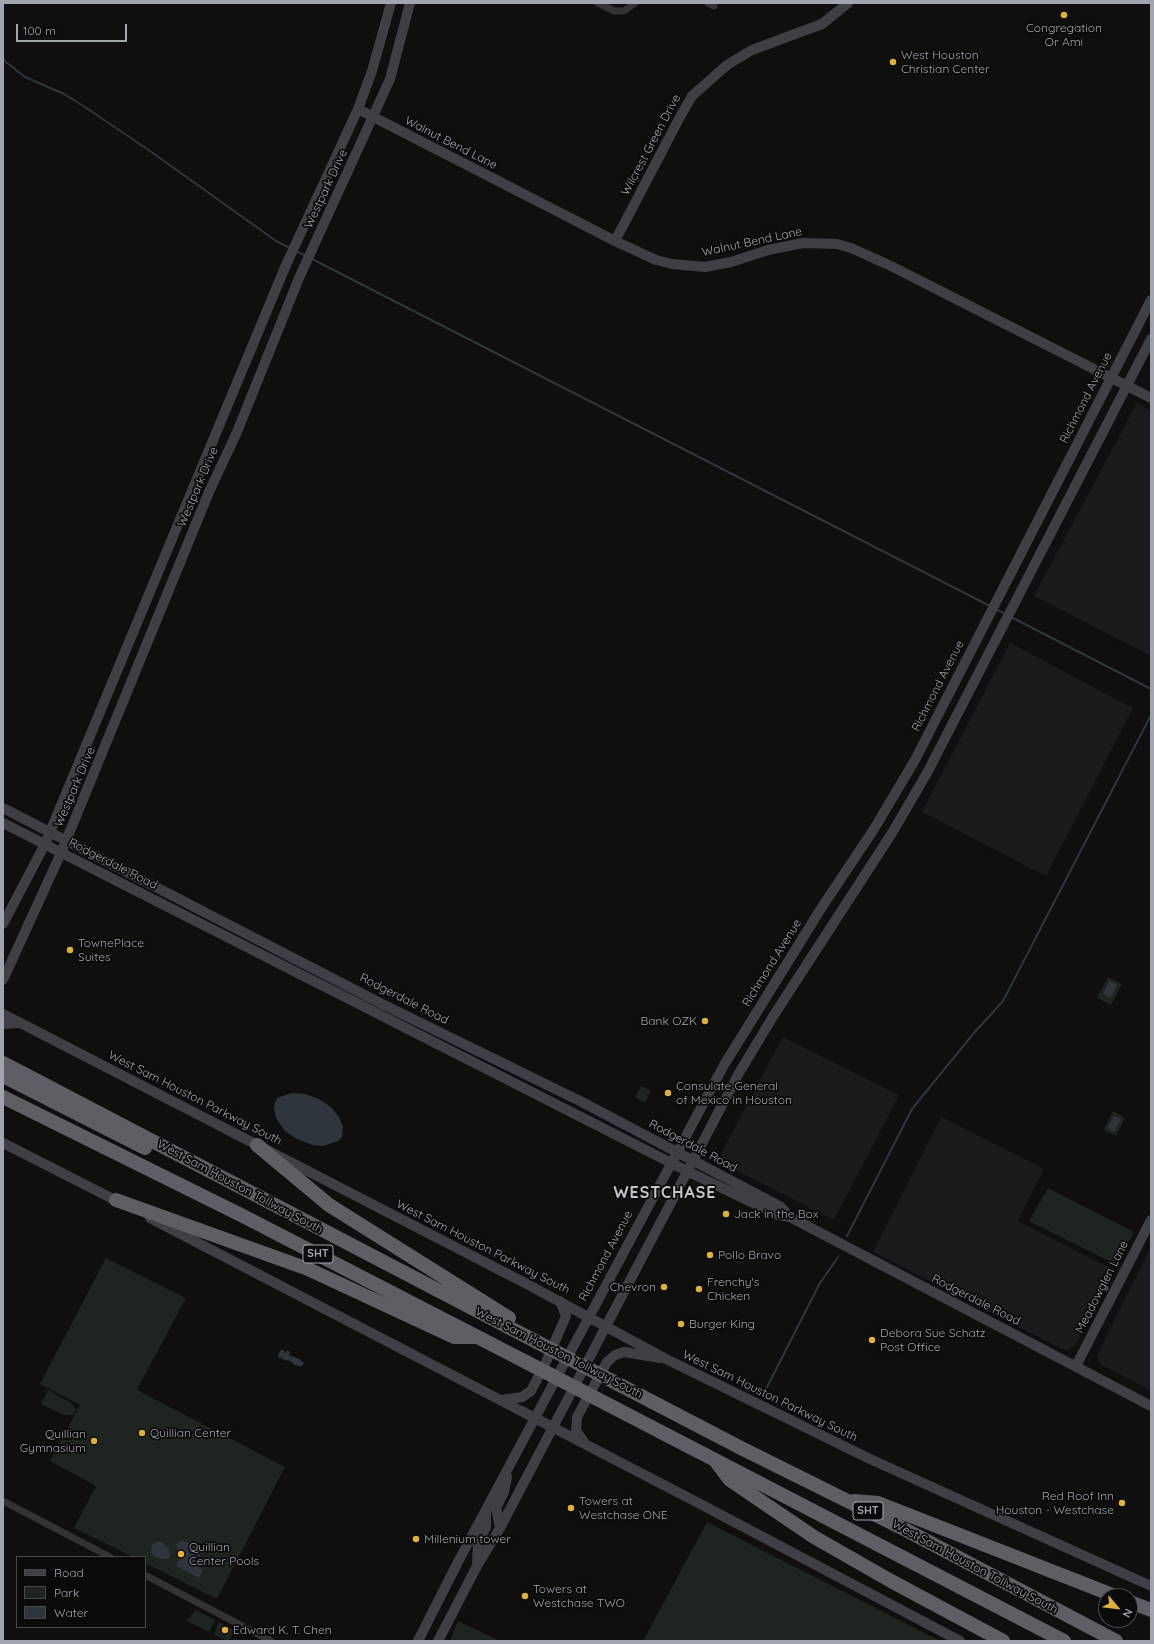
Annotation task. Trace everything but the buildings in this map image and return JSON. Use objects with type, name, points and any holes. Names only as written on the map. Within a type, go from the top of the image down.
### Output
[{"type":"highway","name":"West Sam Houston Tollway South","points":[[3,1063],[538,1340],[566,1357],[1116,1641]]},
{"type":"highway","points":[[3,1076],[226,1189],[255,1194]]},
{"type":"highway","name":"West Sam Houston Tollway South","points":[[3,1097],[235,1212],[1064,1641]]},
{"type":"highway","points":[[257,1145],[329,1206],[481,1299],[538,1340]]},
{"type":"highway","points":[[116,1200],[308,1269],[454,1337],[476,1336]]},
{"type":"highway","points":[[714,1460],[730,1480],[814,1536],[890,1581],[1003,1641]]},
{"type":"highway","points":[[847,1501],[878,1503],[1098,1589]]},
{"type":"highway","points":[[1138,1605],[1151,1610]]},
{"type":"main road","name":"Westpark Drive","points":[[3,924],[45,844],[302,227],[358,109],[388,17],[391,3]]},
{"type":"main road","name":"Westpark Drive","points":[[3,980],[67,840],[209,492],[237,432],[299,278],[374,117],[390,79],[410,3]]},
{"type":"main road","name":"Wilcrest Green Drive","points":[[615,241],[692,96],[727,65],[752,50],[822,24],[848,3]]},
{"type":"main road","points":[[388,17],[406,21]]},
{"type":"main road","name":"Walnut Bend Lane","points":[[358,109],[615,241],[656,260],[672,264],[705,267],[731,262],[768,250],[803,243],[837,244],[852,248],[891,266],[1151,398]]},
{"type":"main road","name":"Richmond Avenue","points":[[419,1640],[458,1561],[724,1065],[845,872],[874,829],[915,760],[1151,300]]},
{"type":"main road","points":[[438,1641],[477,1566],[500,1528],[739,1074],[798,978],[896,828],[927,773],[1151,339]]},
{"type":"main road","points":[[1060,477],[1076,485]]},
{"type":"main road","points":[[957,676],[974,684]]},
{"type":"main road","points":[[915,760],[927,773]]},
{"type":"main road","name":"Rodgerdale Road","points":[[3,808],[384,1005],[582,1102],[781,1207],[790,1217],[828,1238],[1151,1406]]},
{"type":"main road","name":"Rodgerdale Road","points":[[3,823],[687,1171],[778,1215],[790,1217]]},
{"type":"main road","points":[[845,872],[861,882]]},
{"type":"main road","points":[[186,915],[191,904]]},
{"type":"main road","points":[[278,962],[284,952]]},
{"type":"main road","points":[[784,968],[798,978]]},
{"type":"main road","points":[[379,1014],[384,1005]]},
{"type":"main road","name":"West Sam Houston Parkway South","points":[[3,1014],[560,1301],[666,1359],[870,1459],[1151,1586]]},
{"type":"main road","points":[[3,1024],[20,1023]]},
{"type":"main road","points":[[462,1057],[468,1046]]},
{"type":"main road","points":[[724,1065],[739,1074]]},
{"type":"main road","points":[[572,1112],[582,1102]]},
{"type":"main road","points":[[3,1143],[502,1400],[535,1419],[586,1444],[956,1640]]},
{"type":"main road","name":"Meadowglen Lane","points":[[1076,1366],[1151,1220]]},
{"type":"main road","points":[[502,1400],[522,1397],[531,1391],[546,1362],[566,1316],[560,1301]]},
{"type":"main road","points":[[586,1444],[576,1431],[577,1417],[607,1362],[615,1355],[624,1352],[646,1357],[666,1359]]},
{"type":"main road","points":[[500,1528],[496,1508],[504,1492],[508,1470]]},
{"type":"main road","points":[[477,1566],[478,1543],[486,1527],[486,1510]]},
{"type":"street","points":[[598,3],[614,11],[624,12],[635,3]]},
{"type":"street","points":[[3,1501],[108,1556]]},
{"type":"street","points":[[146,1576],[271,1641]]},
{"type":"shaded area","points":[[1137,403],[1151,411],[1151,656],[1034,596]]},
{"type":"shaded area","points":[[1010,643],[1133,708],[1046,876],[922,812]]},
{"type":"shaded area","points":[[783,1037],[899,1095],[834,1220],[717,1161]]},
{"type":"shaded area","points":[[941,1117],[1044,1169],[1018,1221],[1114,1270],[1076,1345],[1069,1350],[1064,1350],[873,1252]]},
{"type":"shaded area","points":[[1151,1246],[1151,1391],[1100,1364],[1097,1356]]},
{"type":"green space","points":[[1108,977],[1122,984],[1111,1005],[1097,998]]},
{"type":"green space","points":[[641,1086],[651,1091],[645,1103],[635,1097]]},
{"type":"green space","points":[[1113,1111],[1125,1118],[1116,1136],[1104,1130]]},
{"type":"green space","points":[[1048,1188],[1134,1232],[1117,1265],[1029,1221]]},
{"type":"green space","name":"Quillian Center","points":[[106,1258],[186,1298],[137,1390],[285,1467],[217,1599],[146,1564],[146,1556],[131,1556],[74,1528],[96,1486],[50,1461],[80,1405],[40,1384]]},
{"type":"green space","points":[[48,1390],[70,1402],[76,1409],[74,1415],[64,1415],[41,1404]]},
{"type":"green space","points":[[707,1522],[940,1641],[643,1641]]},
{"type":"green space","points":[[195,1610],[215,1620],[209,1632],[187,1621]]},
{"type":"green space","points":[[458,1621],[500,1641],[450,1641]]},
{"type":"green space","points":[[219,1622],[235,1630],[229,1641],[214,1635]]},
{"type":"water","points":[[1109,981],[1117,985],[1111,998],[1103,994]]},
{"type":"water","points":[[292,1093],[305,1094],[319,1099],[331,1107],[339,1117],[343,1127],[342,1137],[338,1141],[323,1146],[312,1145],[297,1139],[285,1131],[276,1118],[274,1106],[277,1098]]},
{"type":"water","points":[[1114,1116],[1121,1119],[1114,1132],[1108,1128]]},
{"type":"water","points":[[281,1350],[284,1350],[286,1353],[287,1350],[290,1352],[289,1355],[304,1363],[301,1367],[296,1366],[290,1361],[285,1361],[281,1357],[280,1359],[278,1355]]},
{"type":"water","points":[[182,1540],[202,1550],[194,1564],[203,1569],[199,1578],[176,1566],[183,1553],[177,1549],[176,1544]]},
{"type":"water","points":[[157,1542],[162,1542],[169,1549],[170,1556],[167,1559],[155,1557],[151,1553],[152,1545]]},
{"type":"waterway","points":[[3,58],[25,77],[64,94],[85,107],[150,151],[276,241],[290,248]]},
{"type":"waterway","points":[[296,251],[306,256]]},
{"type":"waterway","points":[[312,259],[990,606]]},
{"type":"waterway","points":[[995,609],[1006,614]]},
{"type":"waterway","points":[[1011,617],[1151,689]]},
{"type":"waterway","points":[[847,1236],[912,1109],[973,1034],[1003,1001],[1151,715]]},
{"type":"waterway","points":[[765,1391],[820,1283],[838,1257]]},
{"type":"place","name":"Congregation Or Ami","points":[[1064,15]]},
{"type":"place","name":"West Houston Christian Center","points":[[893,62]]},
{"type":"place","name":"TownePlace Suites","points":[[70,950]]},
{"type":"place","name":"Bank OZK","points":[[705,1021]]},
{"type":"place","name":"Consulate General of Mexico in Houston","points":[[668,1093]]},
{"type":"place","name":"Jack in the Box","points":[[726,1214]]},
{"type":"place","name":"Pollo Bravo","points":[[710,1255]]},
{"type":"place","name":"Chevron","points":[[664,1287]]},
{"type":"place","name":"Frenchy's Chicken","points":[[699,1289]]},
{"type":"place","name":"Burger King","points":[[681,1324]]},
{"type":"place","name":"Debora Sue Schatz Post Office","points":[[872,1340]]},
{"type":"place","name":"Quillian Center","points":[[142,1433]]},
{"type":"place","name":"Quillian Gymnasium","points":[[94,1441]]},
{"type":"place","name":"Red Roof Inn Houston - Westchase","points":[[1122,1503]]},
{"type":"place","name":"Towers at Westchase ONE","points":[[571,1508]]},
{"type":"place","name":"Millenium tower","points":[[416,1539]]},
{"type":"place","name":"Quillian Center Pools","points":[[181,1554]]},
{"type":"place","name":"Towers at Westchase TWO","points":[[525,1596]]},
{"type":"place","name":"Edward K. T. Chen","points":[[225,1630]]},
{"type":"district","name":"WESTCHASE","points":[[665,1193]]}]
